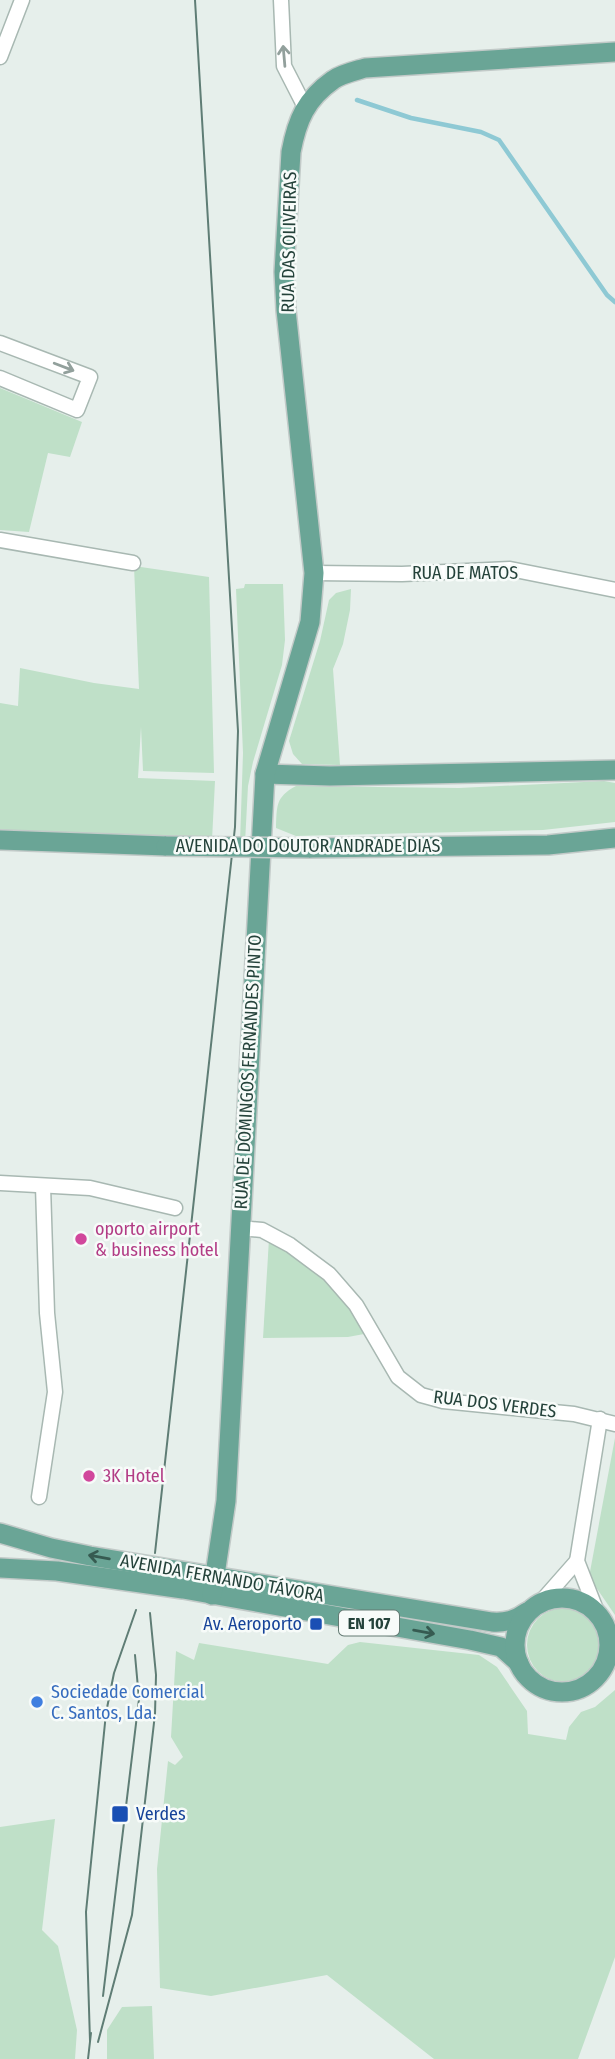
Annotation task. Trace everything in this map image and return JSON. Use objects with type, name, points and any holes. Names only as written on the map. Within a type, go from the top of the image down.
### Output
[{"type":"main road","points":[[305,107],[334,79],[365,68],[615,52]]},
{"type":"main road","name":"RUA DAS OLIVEIRAS","points":[[305,107],[295,132],[291,152],[284,272],[314,573]]},
{"type":"main road","name":"RUA DE DOMINGOS FERNANDES PINTO","points":[[214,1586],[226,1500],[265,774],[310,622],[314,573]]},
{"type":"main road","points":[[265,774],[330,776],[615,770]]},
{"type":"main road","name":"AVENIDA DO DOUTOR ANDRADE DIAS","points":[[0,840],[309,848],[548,845],[615,838]]},
{"type":"main road","name":"AVENIDA FERNANDO TÁVORA","points":[[0,1533],[51,1548],[214,1586],[501,1647],[519,1663]]},
{"type":"main road","name":"AVENIDA FERNANDO TÁVORA","points":[[0,1568],[214,1586],[504,1623],[519,1618],[533,1607]]},
{"type":"main road","name":"EN 107","points":[[519,1663],[532,1681],[546,1689],[561,1692],[577,1690],[608,1668],[610,1640],[606,1623],[584,1603],[570,1598],[554,1598],[533,1607]]},
{"type":"main road","points":[[519,1663],[515,1640],[519,1625],[533,1607]]},
{"type":"street","points":[[0,57],[22,0]]},
{"type":"street","points":[[281,0],[284,66],[305,107]]},
{"type":"street","points":[[0,343],[89,377],[77,410],[0,378]]},
{"type":"street","points":[[0,540],[134,564]]},
{"type":"street","name":"RUA DE MATOS","points":[[314,573],[510,569],[615,590]]},
{"type":"street","points":[[0,1183],[90,1188],[175,1208]]},
{"type":"street","points":[[39,1497],[55,1392],[47,1313],[43,1186]]},
{"type":"street","name":"RUA DOS VERDES","points":[[240,1228],[262,1230],[290,1245],[329,1274],[356,1305],[398,1377],[421,1395],[443,1401],[574,1414],[615,1424]]},
{"type":"street","points":[[600,1419],[577,1562],[606,1623]]},
{"type":"street","points":[[533,1607],[577,1562]]},
{"type":"green space","points":[[0,388],[82,422],[70,457],[48,453],[29,532],[0,530]]},
{"type":"green space","points":[[134,566],[209,577],[214,773],[143,771],[141,727],[138,778],[215,781],[212,840],[39,835],[0,829],[0,703],[18,706],[20,668],[139,689]]},
{"type":"green space","points":[[245,584],[283,584],[285,640],[282,665],[248,786],[245,843],[240,843],[243,753],[236,589],[244,588]]},
{"type":"green space","points":[[351,589],[343,644],[333,669],[340,765],[302,764],[293,754],[289,741],[320,641],[329,600],[336,593]]},
{"type":"green space","points":[[604,781],[615,783],[615,822],[543,830],[296,836],[276,828],[277,808],[281,799],[296,786],[459,788]]},
{"type":"green space","points":[[269,1239],[302,1261],[344,1295],[364,1334],[348,1337],[263,1338]]},
{"type":"green space","points":[[615,1438],[615,1615],[589,1577]]},
{"type":"green space","points":[[564,1608],[578,1611],[590,1619],[598,1631],[601,1645],[598,1659],[590,1671],[578,1679],[564,1682],[550,1679],[538,1671],[530,1659],[527,1645],[530,1631],[538,1619],[550,1611]]},
{"type":"green space","points":[[360,1642],[479,1655],[497,1667],[527,1711],[528,1734],[566,1740],[569,1727],[581,1712],[595,1707],[615,1690],[615,1957],[578,2059],[434,2059],[327,1975],[211,1996],[160,1988],[157,1869],[168,1761],[175,1765],[183,1757],[171,1737],[176,1651],[194,1660],[199,1643],[328,1664],[348,1645]]},
{"type":"green space","points":[[55,1819],[42,1930],[58,1946],[77,2030],[75,2059],[0,2059],[0,1827]]},
{"type":"green space","points":[[152,2006],[154,2059],[107,2059],[107,2030],[122,2007]]},
{"type":"waterway","points":[[357,100],[411,118],[481,132],[499,140],[607,295],[615,302]]},
{"type":"tram line","points":[[155,1553],[235,827],[238,731],[195,0]]},
{"type":"tram line","points":[[90,2041],[86,1912],[106,1713],[114,1673],[136,1610]]},
{"type":"tram line","points":[[98,2042],[132,1915],[155,1714],[156,1675],[150,1613]]},
{"type":"tram line","points":[[103,1996],[139,1699],[135,1655]]},
{"type":"tram line","points":[[88,2059],[91,2033]]},
{"type":"place","name":"oporto airport & business hotel","points":[[81,1239]]},
{"type":"place","name":"3K Hotel","points":[[89,1476]]},
{"type":"place","name":"Av. Aeroporto","points":[[316,1624]]},
{"type":"place","name":"Sociedade Comercial C. Santos, Lda.","points":[[37,1702]]},
{"type":"place","name":"Verdes","points":[[120,1814]]}]
